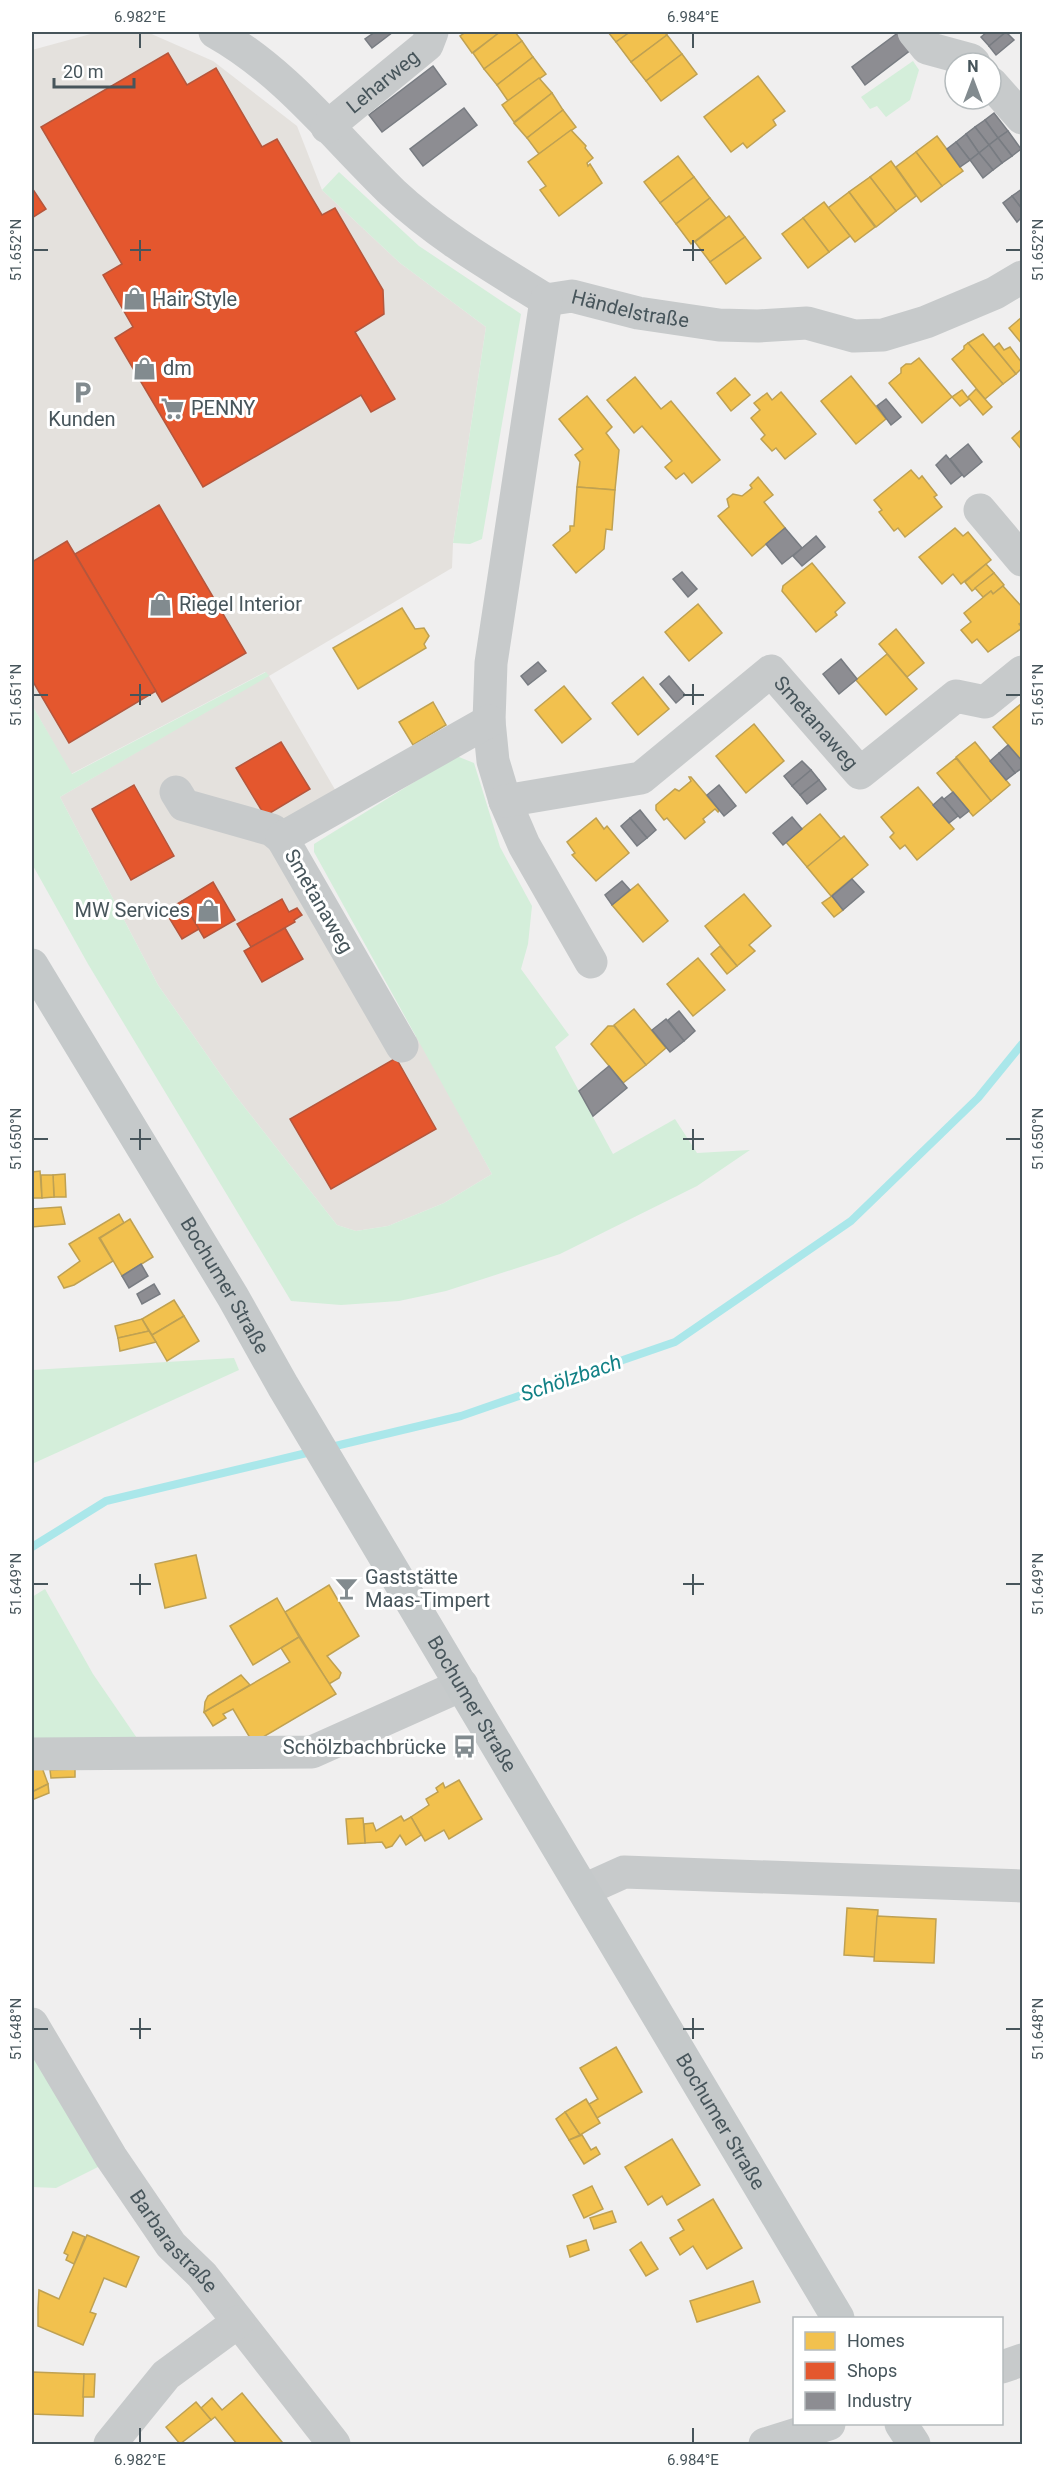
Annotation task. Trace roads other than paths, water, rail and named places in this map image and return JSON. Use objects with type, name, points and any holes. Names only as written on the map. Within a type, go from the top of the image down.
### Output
[{"type":"main road","name":"Bochumer Straße","points":[[32,965],[233,1297],[283,1386],[837,2317]]},
{"type":"main road","points":[[902,2425],[914,2445]]},
{"type":"street","name":"Händelstraße","points":[[215,32],[238,45],[280,76],[327,127],[395,194],[444,235],[546,300],[572,296],[638,313],[719,325],[758,326],[807,323],[855,336],[883,334],[926,322],[995,293],[1023,277]]},
{"type":"street","name":"Leharweg","points":[[327,127],[426,45],[432,32]]},
{"type":"street","points":[[915,32],[927,48],[943,52]]},
{"type":"street","points":[[1003,96],[1023,118]]},
{"type":"street","points":[[546,300],[491,663],[489,721],[493,760],[505,801],[524,845],[591,962]]},
{"type":"street","points":[[980,510],[1023,560]]},
{"type":"street","name":"Smetanaweg","points":[[505,801],[641,778],[771,671],[860,773],[956,696],[985,702],[1023,672]]},
{"type":"street","name":"Smetanaweg","points":[[402,1046],[282,838],[489,721]]},
{"type":"street","points":[[176,792],[184,805],[272,830],[282,838]]},
{"type":"street","points":[[32,1754],[312,1752],[462,1685]]},
{"type":"street","points":[[584,1890],[624,1872],[1023,1886]]},
{"type":"street","name":"Barbarastraße","points":[[32,2024],[111,2157],[171,2245],[202,2275],[334,2445]]},
{"type":"street","points":[[110,2445],[166,2375],[238,2322]]},
{"type":"street","points":[[1003,2367],[1023,2360]]},
{"type":"street","points":[[765,2445],[826,2425]]},
{"type":"waterway","name":"Schölzbach","points":[[327,1448],[461,1416],[675,1342],[851,1221],[978,1098],[1022,1044]]},
{"type":"waterway","name":"Schölzbach","points":[[32,1547],[106,1501],[315,1451]]},
{"type":"place","name":"Hair Style","points":[[134,299]]},
{"type":"place","name":"dm","points":[[145,368]]},
{"type":"place","name":"Kunden","points":[[82,392]]},
{"type":"place","name":"PENNY","points":[[173,408]]},
{"type":"place","name":"Riegel Interior","points":[[161,604]]},
{"type":"place","name":"MW Services","points":[[208,910]]},
{"type":"place","name":"Gaststätte Maas-Timpert","points":[[347,1589]]},
{"type":"place","name":"Schölzbachbrücke","points":[[464,1747]]}]
